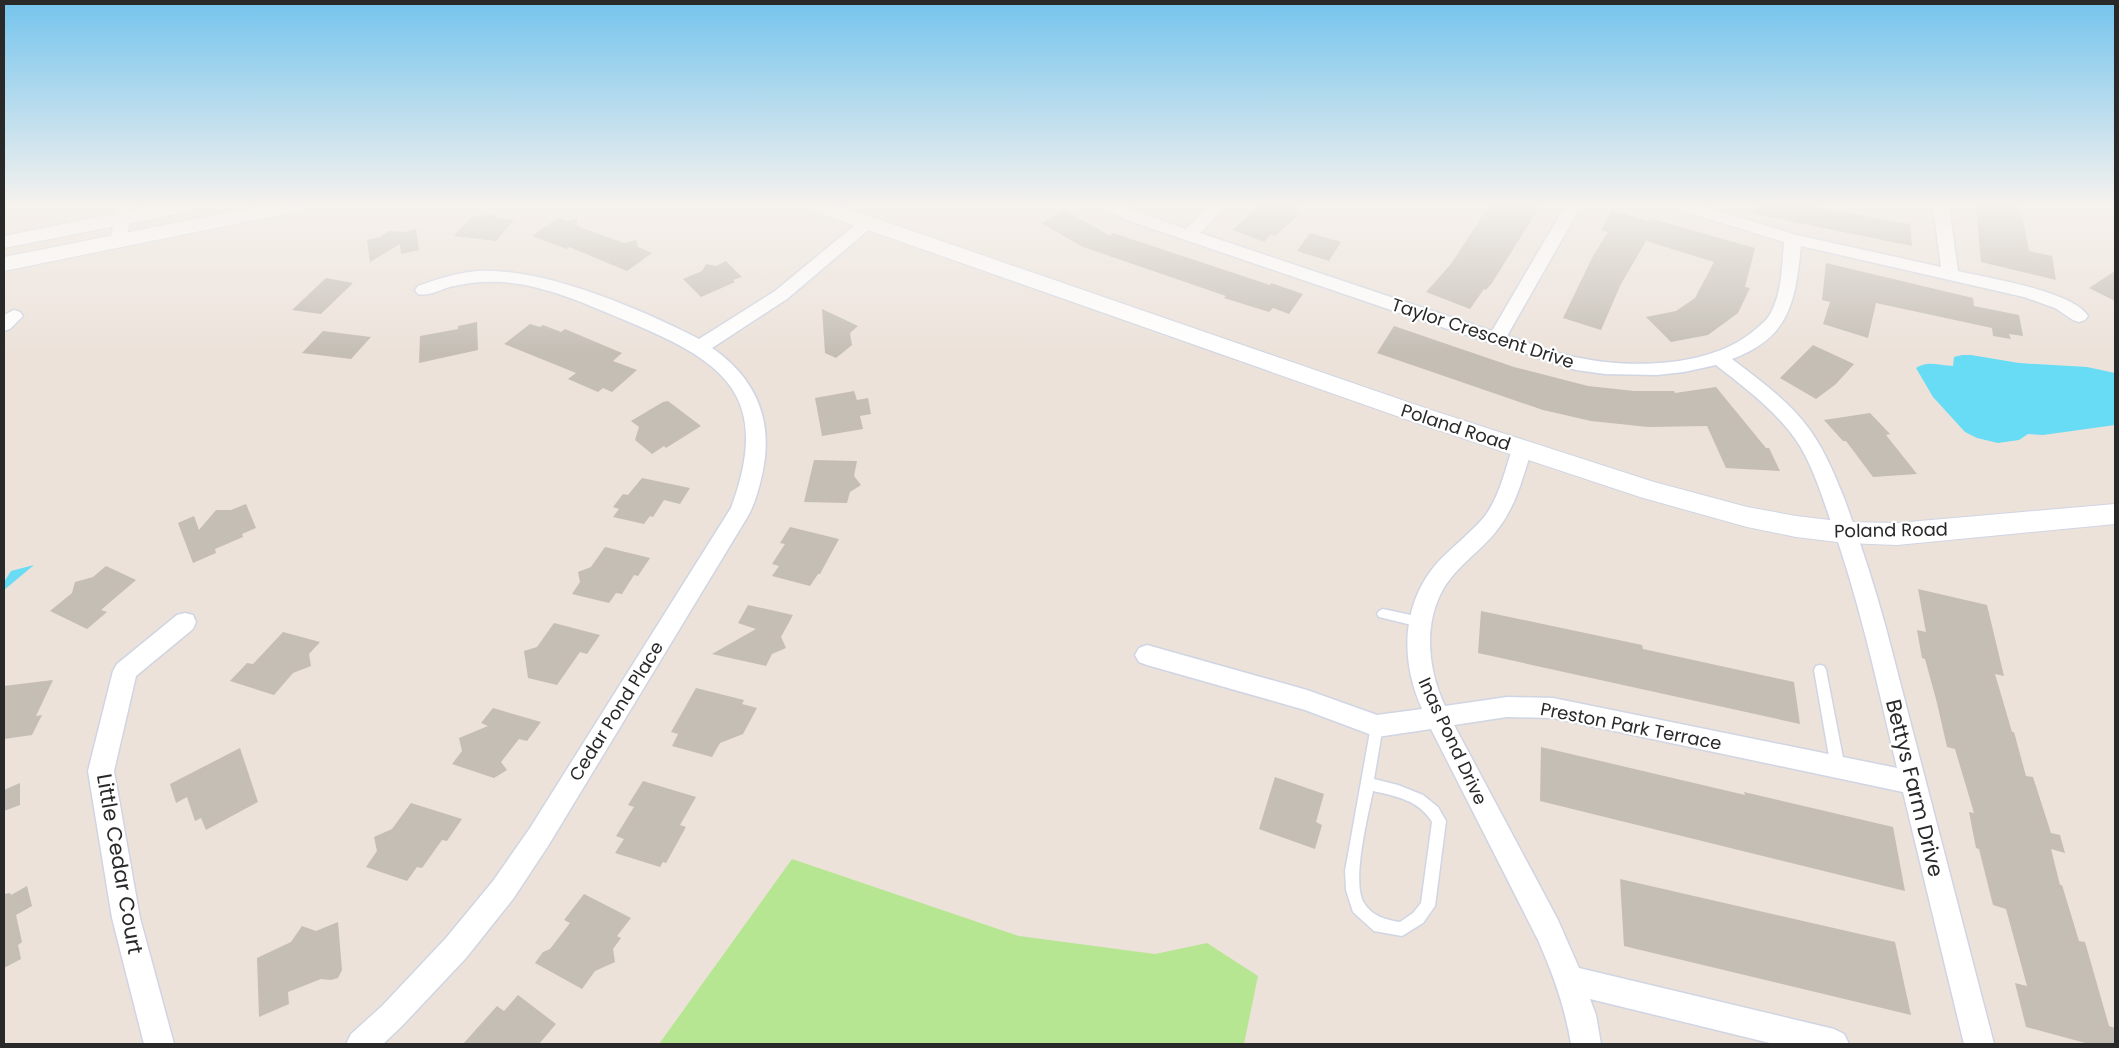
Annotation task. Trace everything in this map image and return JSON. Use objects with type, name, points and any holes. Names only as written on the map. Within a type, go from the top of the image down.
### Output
[{"type":"street","points":[[4,264],[49,255]]},
{"type":"street","points":[[700,347],[781,295],[830,255]]},
{"type":"street","name":"Poland Road","points":[[958,255],[1396,408],[1712,508],[1777,524],[1846,533],[1897,534],[2115,514]]},
{"type":"street","name":"Taylor Crescent Drive","points":[[1248,255],[1496,339],[1581,365],[1631,369],[1668,368],[1705,362],[1719,358],[1751,343],[1774,322],[1782,310],[1791,255]]},
{"type":"street","points":[[1496,339],[1545,255]]},
{"type":"street","points":[[1864,255],[2037,295],[2061,304],[2079,316]]},
{"type":"street","points":[[1947,255],[1950,274]]},
{"type":"street","name":"Cedar Pond Place","points":[[361,1044],[392,1016],[456,948],[503,890],[544,828],[741,510],[751,483],[756,458],[757,434],[752,412],[744,391],[731,373],[714,357],[686,339],[569,291],[544,283],[489,276],[461,278],[424,290]]},
{"type":"street","name":"Bettys Farm Drive","points":[[1719,358],[1777,405],[1797,427],[1814,452],[1846,533],[1857,563],[1872,619],[1979,1044]]},
{"type":"street","name":"Inas Pond Drive","points":[[1522,449],[1505,501],[1488,527],[1446,568],[1433,585],[1420,622],[1418,650],[1420,671],[1438,718],[1548,930],[1581,1015],[1586,1044]]},
{"type":"street","name":"Little Cedar Court","points":[[159,1044],[126,918],[101,771],[125,671],[185,622]]},
{"type":"street","name":"Preston Park Terrace","points":[[1147,655],[1307,700],[1377,726],[1507,707],[1554,708],[1914,784]]},
{"type":"street","points":[[1569,980],[1834,1044]]},
{"type":"lane","points":[[1383,614],[1420,622]]},
{"type":"lane","points":[[1820,670],[1838,768]]},
{"type":"lane","points":[[1368,784],[1400,791],[1424,801],[1434,811],[1439,821],[1428,906],[1418,918],[1402,929],[1379,926],[1358,907],[1352,890],[1352,871],[1377,726]]},
{"type":"green space","points":[[792,859],[1019,936],[1155,954],[1207,943],[1258,976],[1244,1044],[659,1044]]},
{"type":"water","points":[[1962,355],[2019,363],[2087,367],[2115,373],[2115,425],[2043,435],[2028,434],[2019,440],[1998,443],[1977,438],[1965,432],[1933,397],[1916,368],[1925,364],[1953,366],[1954,357]]},
{"type":"water","points":[[34,565],[4,590],[4,582],[11,571]]},
{"type":"building","points":[[369,255],[382,255],[370,262]]},
{"type":"building","points":[[588,255],[649,255],[627,271]]},
{"type":"building","points":[[1106,255],[1179,255],[1303,294],[1289,314],[1273,308],[1269,312],[1224,298],[1226,296]]},
{"type":"building","points":[[1310,255],[1333,255],[1329,261]]},
{"type":"building","points":[[1457,255],[1510,255],[1492,283],[1486,290],[1484,289],[1470,309],[1426,292]]},
{"type":"building","points":[[1638,255],[1621,284],[1601,330],[1563,318],[1593,256]]},
{"type":"building","points":[[1691,255],[1753,255],[1745,287],[1750,288],[1738,313],[1708,335],[1671,342],[1646,317],[1676,311],[1695,298],[1714,262]]},
{"type":"building","points":[[1980,255],[2052,256],[2056,280],[1981,262]]},
{"type":"building","points":[[726,261],[742,277],[701,297],[683,279],[702,271],[706,264],[716,266]]},
{"type":"building","points":[[1826,263],[1973,298],[1974,306],[2019,315],[2023,336],[2009,334],[2011,339],[1993,336],[1992,328],[1876,303],[1868,338],[1823,324],[1830,302],[1822,300]]},
{"type":"building","points":[[2115,271],[2115,301],[2089,288]]},
{"type":"building","points":[[326,278],[353,283],[321,314],[292,310]]},
{"type":"building","points":[[822,309],[858,326],[850,333],[852,345],[836,358],[825,353]]},
{"type":"building","points":[[477,322],[478,350],[419,363],[420,336],[458,329],[458,326]]},
{"type":"building","points":[[530,324],[540,327],[543,325],[561,332],[565,329],[622,353],[613,361],[637,370],[612,392],[603,388],[598,392],[568,379],[576,373],[504,344]]},
{"type":"building","points":[[1394,326],[1514,367],[1588,386],[1634,391],[1674,391],[1675,393],[1716,387],[1766,448],[1769,448],[1780,471],[1726,468],[1707,426],[1648,427],[1591,421],[1543,410],[1377,353]]},
{"type":"building","points":[[323,331],[371,337],[351,359],[302,353]]},
{"type":"building","points":[[1813,345],[1854,364],[1836,384],[1816,399],[1780,378]]},
{"type":"building","points":[[854,391],[857,400],[868,398],[871,414],[860,416],[863,429],[822,436],[815,398]]},
{"type":"building","points":[[668,401],[701,426],[666,448],[664,446],[652,454],[635,440],[639,427],[631,421]]},
{"type":"building","points":[[1870,413],[1890,434],[1886,435],[1917,474],[1873,477],[1846,441],[1843,441],[1824,420]]},
{"type":"building","points":[[814,460],[857,461],[854,476],[861,485],[850,492],[847,503],[804,502]]},
{"type":"building","points":[[642,478],[690,488],[680,504],[664,500],[653,517],[650,516],[644,524],[613,517],[619,509],[613,507],[623,494],[628,495]]},
{"type":"building","points":[[246,504],[256,528],[242,534],[243,537],[215,549],[216,553],[193,563],[178,523],[194,516],[199,530],[216,510],[231,510]]},
{"type":"building","points":[[790,527],[839,539],[820,574],[818,574],[810,586],[772,576],[779,566],[772,564],[785,544],[780,543]]},
{"type":"building","points":[[605,547],[650,558],[638,576],[634,575],[622,594],[616,593],[609,603],[572,594],[580,582],[578,572],[591,567]]},
{"type":"building","points":[[106,566],[136,580],[101,610],[107,612],[87,629],[50,611],[72,593],[75,582],[93,577]]},
{"type":"building","points":[[1918,589],[1987,605],[2004,676],[1995,674],[2026,776],[2033,777],[2051,833],[2060,835],[2065,853],[2051,849],[2060,885],[2062,885],[2079,941],[2085,942],[2109,1026],[2115,1028],[2115,1044],[2089,1044],[2026,1027],[2015,983],[2027,986],[2006,909],[1993,905],[1979,849],[1976,848],[1969,812],[1974,813],[1955,749],[1947,747],[1925,659],[1922,658],[1917,630],[1926,632]]},
{"type":"building","points":[[748,605],[793,615],[781,637],[786,648],[772,654],[766,666],[712,654],[756,629],[738,623]]},
{"type":"building","points":[[1481,611],[1642,645],[1643,649],[1794,682],[1800,724],[1478,653]]},
{"type":"building","points":[[554,623],[600,635],[587,654],[580,652],[557,685],[528,678],[524,651],[537,647]]},
{"type":"building","points":[[283,632],[320,642],[309,654],[311,666],[293,673],[274,695],[230,681],[247,663],[253,664]]},
{"type":"building","points":[[53,680],[36,716],[42,715],[32,735],[4,739],[4,686]]},
{"type":"building","points":[[696,688],[744,700],[742,704],[757,708],[743,734],[720,743],[712,757],[672,746],[678,734],[671,732]]},
{"type":"building","points":[[493,708],[541,722],[527,741],[519,739],[501,762],[507,770],[494,778],[452,764],[462,751],[459,738],[488,726],[481,723]]},
{"type":"building","points":[[1541,747],[1745,795],[1744,792],[1893,827],[1905,891],[1540,801]]},
{"type":"building","points":[[240,748],[258,802],[206,830],[201,818],[195,821],[187,797],[176,803],[170,784]]},
{"type":"building","points":[[1275,777],[1324,794],[1316,822],[1322,825],[1315,849],[1259,829]]},
{"type":"building","points":[[643,781],[696,797],[680,825],[686,827],[666,863],[663,862],[660,867],[615,853],[624,839],[616,836],[634,807],[628,805]]},
{"type":"building","points":[[20,783],[20,805],[4,811],[4,790]]},
{"type":"building","points":[[411,803],[462,819],[447,841],[442,840],[422,868],[417,867],[407,881],[366,867],[377,851],[374,837],[392,829]]},
{"type":"building","points":[[1620,879],[1895,942],[1911,1015],[1624,946]]},
{"type":"building","points":[[27,886],[32,906],[16,915],[22,942],[18,945],[21,959],[4,968],[4,894],[10,893],[11,895]]},
{"type":"building","points":[[584,894],[631,918],[617,936],[621,938],[613,949],[615,962],[595,971],[582,989],[535,963],[543,952],[550,949],[570,923],[564,920]]},
{"type":"building","points":[[338,922],[342,970],[338,978],[331,980],[321,979],[288,992],[289,1004],[259,1017],[257,958],[291,942],[302,926],[316,931]]},
{"type":"building","points":[[518,995],[556,1024],[539,1044],[463,1044],[497,1006],[504,1011]]}]
